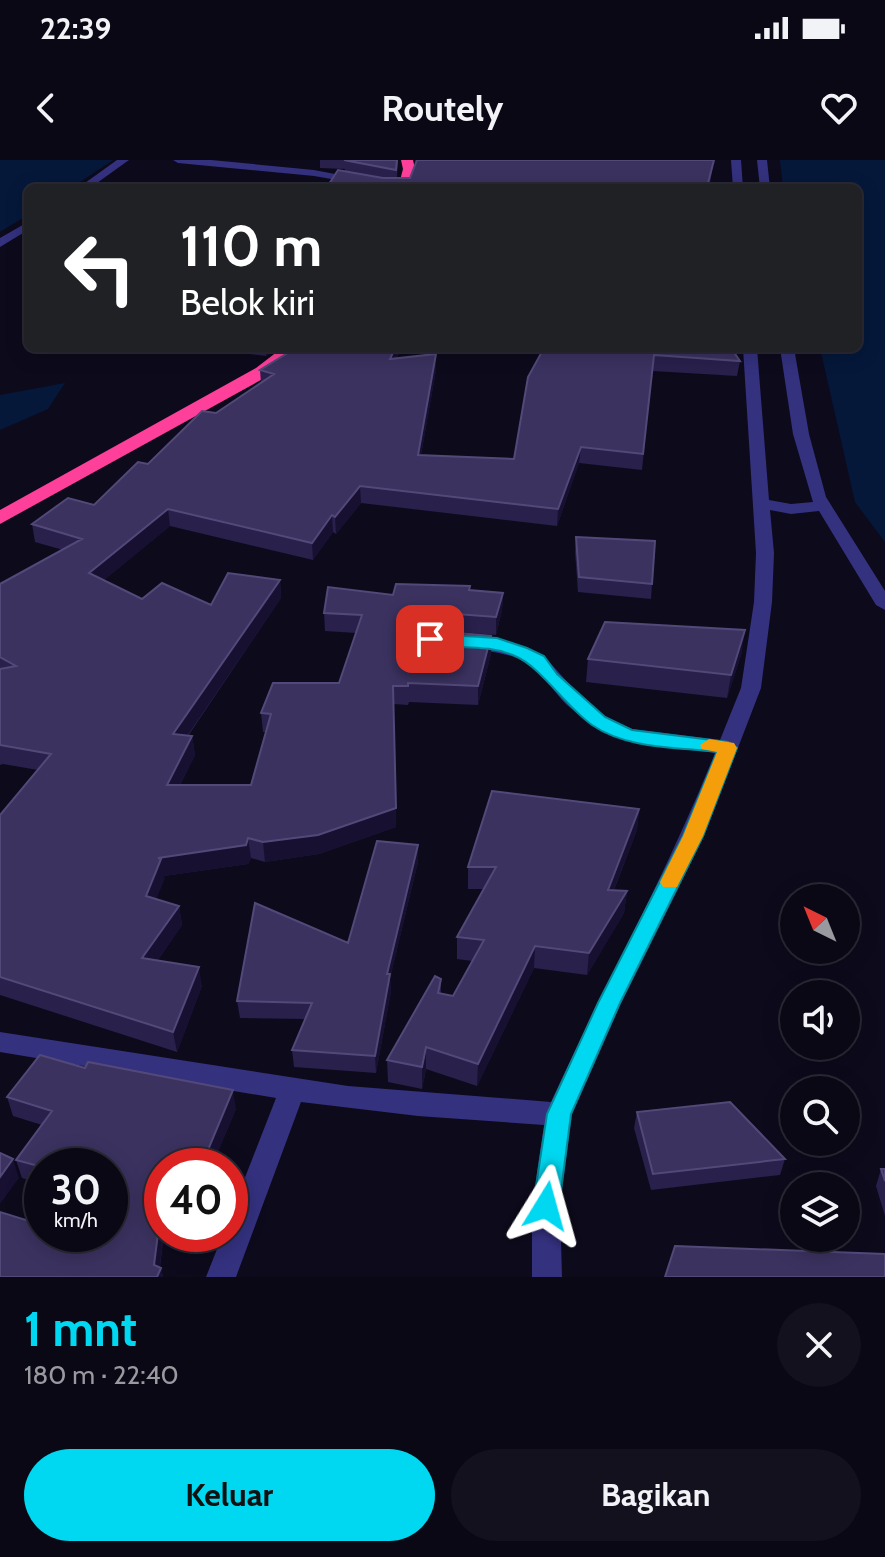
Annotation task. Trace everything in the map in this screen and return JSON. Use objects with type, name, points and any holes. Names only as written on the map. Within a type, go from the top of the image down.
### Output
[{"type":"highway","points":[[405,184],[409,169],[407,160]]},
{"type":"highway","points":[[0,518],[262,372],[287,352]]},
{"type":"street","points":[[89,184],[124,160]]},
{"type":"street","points":[[178,160],[314,173],[380,184]]},
{"type":"street","points":[[736,160],[738,184]]},
{"type":"street","points":[[762,160],[765,184]]},
{"type":"street","points":[[0,243],[24,228]]},
{"type":"street","points":[[547,1277],[546,1206],[559,1114],[609,1003],[693,836],[751,688],[763,602],[763,504],[750,352]]},
{"type":"street","points":[[788,352],[801,434],[822,506],[885,605]]},
{"type":"street","points":[[763,504],[791,509],[822,506]]},
{"type":"street","points":[[444,640],[497,644],[537,660],[572,699],[599,721],[628,735],[728,748]]},
{"type":"street","points":[[0,1042],[419,1107],[559,1114]]},
{"type":"street","points":[[221,1277],[293,1088]]},
{"type":"water","points":[[0,160],[113,160],[77,184],[24,184],[24,217],[0,232]]},
{"type":"water","points":[[780,160],[885,160],[885,542],[855,502],[821,352],[862,352],[862,184],[783,184]]},
{"type":"water","points":[[65,383],[48,409],[0,430],[0,395]]},
{"type":"building","points":[[344,160],[397,160],[396,170]]},
{"type":"building","points":[[417,160],[714,160],[708,183],[721,184],[329,184],[338,170],[383,178],[410,178]]},
{"type":"building","points":[[289,352],[393,352],[390,359],[436,354],[418,455],[514,459],[528,377],[542,352],[734,352],[740,361],[654,355],[643,454],[581,447],[558,509],[360,486],[335,517],[332,515],[312,543],[168,509],[89,573],[142,599],[162,583],[211,605],[228,573],[280,580],[173,734],[192,736],[167,785],[251,785],[271,714],[261,713],[273,683],[339,683],[362,615],[324,613],[328,587],[393,595],[396,584],[470,586],[469,590],[503,593],[496,617],[430,612],[418,620],[426,628],[436,631],[491,636],[478,686],[408,683],[408,686],[393,686],[396,808],[318,835],[263,842],[248,838],[246,845],[158,858],[161,859],[146,896],[179,906],[142,958],[199,967],[173,1032],[0,977],[0,815],[51,754],[0,745],[0,669],[16,666],[0,657],[0,584],[82,539],[32,524],[68,498],[94,505],[138,462],[148,464],[202,411],[216,413],[274,374],[260,370]]},
{"type":"building","points":[[576,537],[655,541],[652,584],[579,577]]},
{"type":"building","points":[[605,622],[745,630],[731,675],[588,659]]},
{"type":"building","points":[[492,791],[639,809],[608,890],[627,891],[589,953],[535,946],[478,1064],[426,1047],[422,1067],[387,1060],[435,976],[441,979],[438,993],[453,996],[484,940],[457,937],[496,867],[468,867]]},
{"type":"building","points":[[377,841],[418,845],[387,974],[390,974],[375,1056],[292,1050],[312,1003],[237,1001],[255,903],[348,943]]},
{"type":"building","points":[[40,1055],[85,1068],[88,1062],[233,1090],[209,1148],[144,1148],[144,1252],[156,1252],[154,1265],[161,1268],[157,1277],[0,1277],[0,1212],[24,1219],[24,1252],[128,1252],[128,1148],[25,1148],[52,1111],[7,1097]]},
{"type":"building","points":[[730,1102],[785,1159],[653,1174],[637,1112]]},
{"type":"building","points":[[24,1149],[24,1162],[16,1160]]},
{"type":"building","points":[[0,1153],[13,1159],[0,1177]]},
{"type":"building","points":[[675,1246],[885,1254],[885,1277],[665,1277]]},
{"type":"slow traffic","points":[[670,882],[693,836],[728,748],[709,745]]},
{"type":"route","points":[[430,639],[497,644],[521,652],[537,660],[572,699],[599,721],[628,735],[728,748],[693,836],[609,1003],[559,1114],[546,1206]]}]
